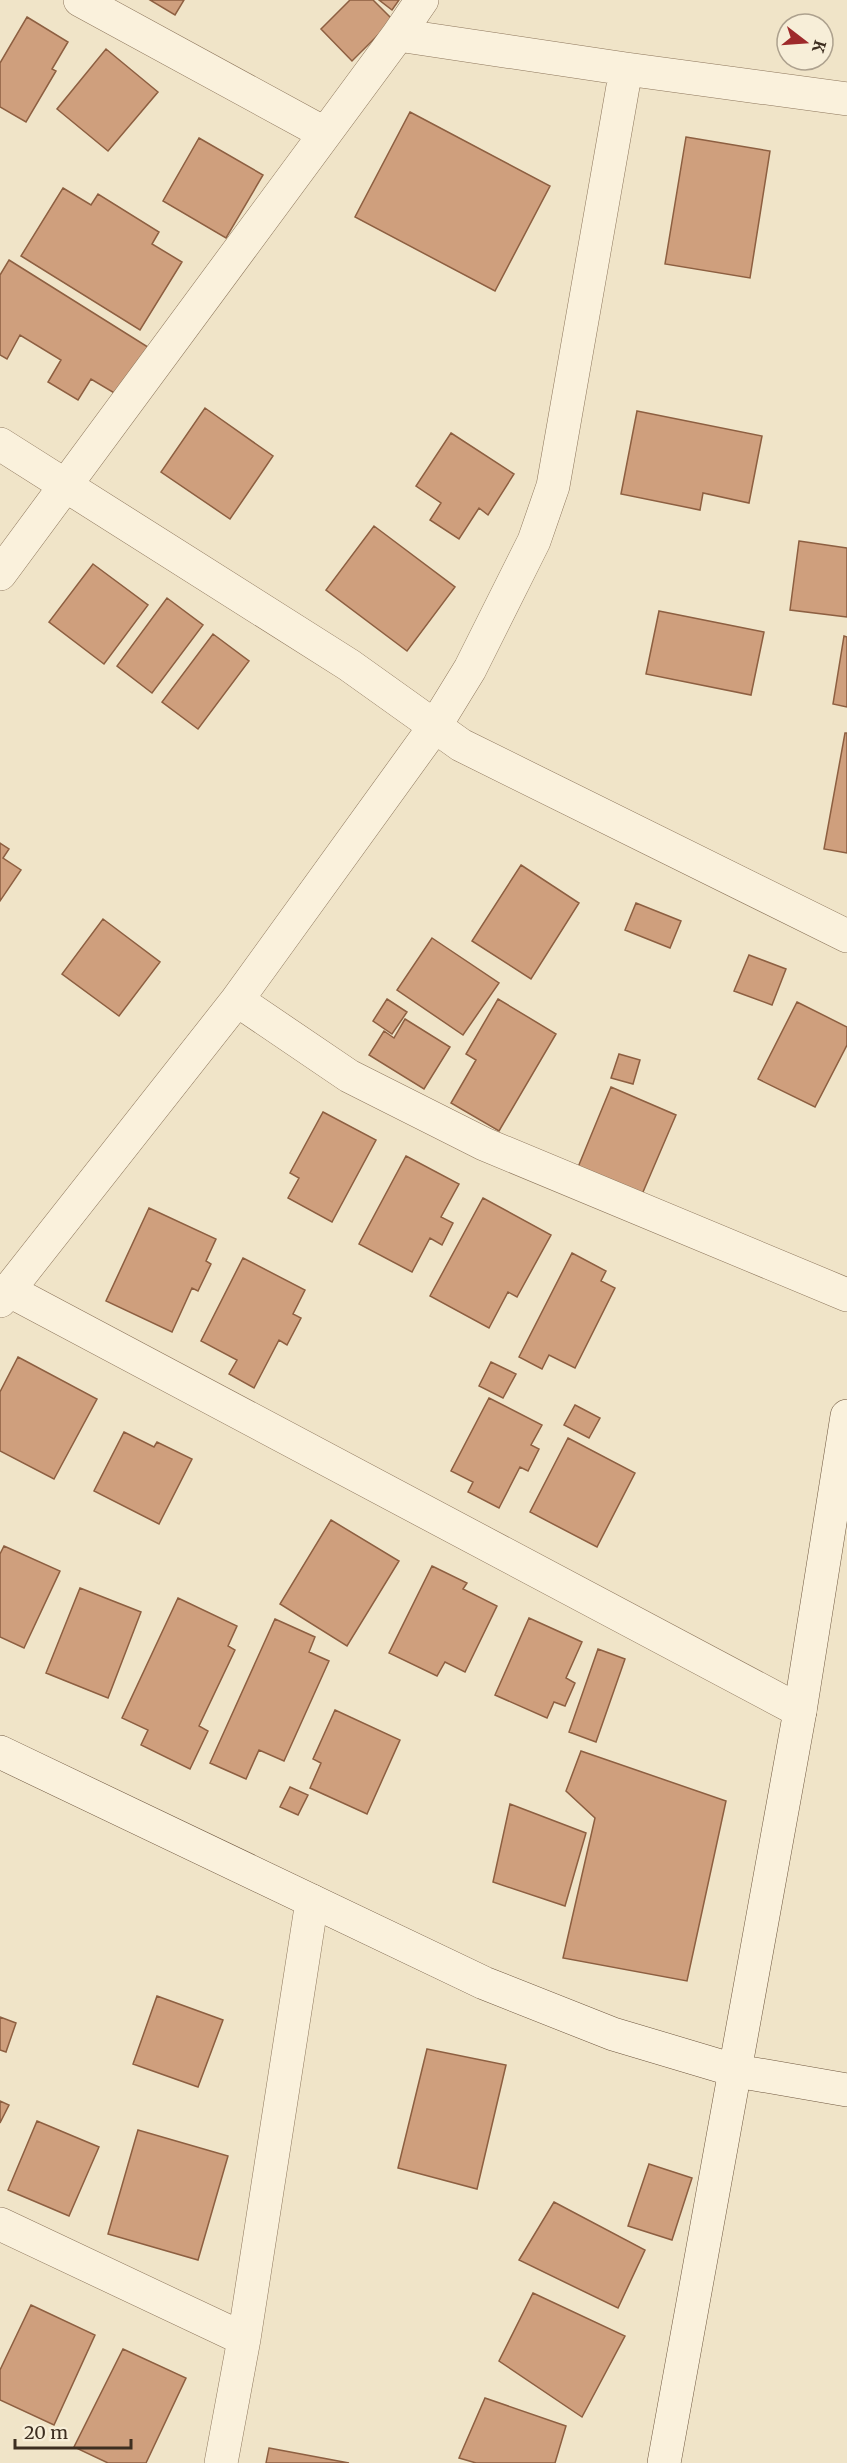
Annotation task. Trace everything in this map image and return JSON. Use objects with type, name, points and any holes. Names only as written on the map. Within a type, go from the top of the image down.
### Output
[{"type":"street","points":[[80,0],[324,133]]},
{"type":"street","points":[[0,574],[422,0]]},
{"type":"street","points":[[398,35],[847,99]]},
{"type":"street","points":[[626,69],[553,486],[534,541],[470,669],[435,726],[237,1000],[4,1295],[800,1711]]},
{"type":"street","points":[[0,444],[349,664],[461,745],[847,936]]},
{"type":"street","points":[[237,1000],[349,1076],[484,1144],[847,1295]]},
{"type":"street","points":[[664,2463],[737,2071],[800,1711],[847,1416]]},
{"type":"street","points":[[0,1752],[484,1983],[613,2034],[737,2071],[847,2090]]},
{"type":"street","points":[[221,2463],[244,2339],[312,1901]]},
{"type":"street","points":[[0,2224],[244,2339]]},
{"type":"building","points":[[150,0],[184,0],[175,15]]},
{"type":"building","points":[[350,0],[373,0],[393,20],[352,61],[321,29]]},
{"type":"building","points":[[379,0],[399,0],[392,10]]},
{"type":"building","points":[[27,17],[68,42],[52,69],[56,71],[26,122],[0,107],[0,63]]},
{"type":"building","points":[[106,49],[158,92],[108,151],[57,109]]},
{"type":"building","points":[[410,112],[550,186],[495,291],[355,217]]},
{"type":"building","points":[[686,137],[770,151],[750,278],[665,264]]},
{"type":"building","points":[[199,138],[263,175],[226,238],[163,201]]},
{"type":"building","points":[[63,188],[91,205],[98,194],[159,232],[152,244],[182,262],[140,330],[21,256]]},
{"type":"building","points":[[9,260],[151,349],[121,397],[91,379],[78,400],[48,382],[61,360],[20,335],[7,359],[0,355],[0,275]]},
{"type":"building","points":[[205,408],[273,456],[230,519],[161,472]]},
{"type":"building","points":[[637,411],[762,436],[749,503],[703,493],[700,510],[621,494]]},
{"type":"building","points":[[451,433],[514,474],[488,515],[479,508],[459,539],[430,520],[441,503],[416,486]]},
{"type":"building","points":[[374,526],[455,587],[407,651],[326,590]]},
{"type":"building","points":[[799,541],[847,548],[847,617],[790,610]]},
{"type":"building","points":[[93,564],[148,605],[104,664],[49,622]]},
{"type":"building","points":[[167,598],[203,625],[152,693],[117,666]]},
{"type":"building","points":[[659,611],[764,632],[751,695],[646,674]]},
{"type":"building","points":[[213,634],[249,661],[198,729],[162,702]]},
{"type":"building","points":[[844,636],[847,637],[847,707],[833,704]]},
{"type":"building","points":[[845,733],[847,733],[847,853],[824,849]]},
{"type":"building","points":[[0,843],[9,849],[3,858],[21,870],[0,901]]},
{"type":"building","points":[[521,865],[579,903],[531,979],[472,941]]},
{"type":"building","points":[[636,903],[681,921],[670,948],[625,930]]},
{"type":"building","points":[[103,919],[160,962],[119,1016],[62,974]]},
{"type":"building","points":[[432,938],[499,983],[463,1035],[397,990]]},
{"type":"building","points":[[749,955],[786,969],[772,1005],[734,991]]},
{"type":"building","points":[[387,999],[407,1012],[392,1034],[373,1021]]},
{"type":"building","points":[[498,999],[556,1034],[499,1131],[451,1103],[476,1060],[466,1054]]},
{"type":"building","points":[[797,1002],[847,1027],[847,1045],[815,1107],[758,1079]]},
{"type":"building","points":[[405,1019],[450,1047],[424,1089],[369,1055],[384,1031],[394,1038]]},
{"type":"building","points":[[619,1054],[640,1060],[633,1084],[611,1078]]},
{"type":"building","points":[[611,1087],[676,1115],[640,1199],[576,1172]]},
{"type":"building","points":[[323,1112],[376,1140],[332,1222],[288,1198],[299,1178],[290,1173]]},
{"type":"building","points":[[406,1156],[459,1184],[441,1217],[453,1223],[442,1245],[430,1238],[412,1272],[359,1244]]},
{"type":"building","points":[[483,1198],[551,1235],[517,1297],[508,1292],[489,1328],[430,1296]]},
{"type":"building","points":[[149,1208],[216,1239],[206,1261],[211,1264],[198,1291],[192,1288],[172,1332],[106,1301]]},
{"type":"building","points":[[572,1253],[606,1271],[601,1281],[615,1288],[575,1368],[549,1355],[542,1369],[519,1357]]},
{"type":"building","points":[[243,1258],[305,1290],[293,1314],[301,1318],[287,1345],[279,1340],[254,1388],[229,1374],[237,1360],[201,1341]]},
{"type":"building","points":[[18,1357],[97,1399],[54,1479],[0,1451],[0,1392]]},
{"type":"building","points":[[491,1362],[516,1374],[503,1398],[479,1386]]},
{"type":"building","points":[[489,1398],[542,1425],[531,1445],[539,1449],[528,1471],[520,1467],[499,1508],[468,1492],[473,1482],[451,1471]]},
{"type":"building","points":[[575,1405],[600,1418],[589,1438],[564,1425]]},
{"type":"building","points":[[124,1432],[154,1447],[157,1442],[192,1459],[159,1524],[94,1491]]},
{"type":"building","points":[[568,1438],[635,1473],[597,1547],[530,1512]]},
{"type":"building","points":[[331,1520],[399,1561],[347,1646],[280,1604]]},
{"type":"building","points":[[4,1546],[60,1571],[24,1648],[0,1637],[0,1554]]},
{"type":"building","points":[[432,1566],[467,1583],[463,1589],[497,1606],[465,1672],[445,1662],[437,1676],[389,1653]]},
{"type":"building","points":[[80,1588],[141,1612],[108,1698],[46,1673]]},
{"type":"building","points":[[178,1598],[237,1626],[228,1646],[235,1650],[199,1726],[208,1731],[190,1769],[141,1745],[148,1730],[122,1718]]},
{"type":"building","points":[[529,1618],[582,1642],[566,1678],[575,1683],[565,1706],[554,1702],[547,1718],[495,1695]]},
{"type":"building","points":[[275,1619],[315,1637],[309,1652],[329,1661],[284,1761],[259,1750],[246,1779],[210,1763]]},
{"type":"building","points":[[598,1649],[625,1659],[596,1742],[569,1732]]},
{"type":"building","points":[[335,1710],[400,1740],[367,1814],[310,1788],[321,1763],[313,1759]]},
{"type":"building","points":[[581,1751],[726,1801],[687,1981],[563,1958],[595,1818],[566,1791]]},
{"type":"building","points":[[290,1787],[308,1795],[298,1815],[280,1807]]},
{"type":"building","points":[[510,1804],[586,1833],[565,1906],[493,1882]]},
{"type":"building","points":[[157,1996],[223,2020],[198,2087],[133,2064]]},
{"type":"building","points":[[0,2017],[16,2023],[6,2052],[0,2050]]},
{"type":"building","points":[[427,2049],[506,2065],[477,2189],[398,2168]]},
{"type":"building","points":[[0,2101],[9,2105],[0,2123]]},
{"type":"building","points":[[37,2121],[99,2147],[69,2216],[8,2190]]},
{"type":"building","points":[[138,2130],[228,2156],[198,2260],[108,2234]]},
{"type":"building","points":[[649,2164],[692,2178],[672,2240],[628,2226]]},
{"type":"building","points":[[554,2202],[645,2250],[618,2308],[519,2260]]},
{"type":"building","points":[[533,2293],[625,2336],[582,2417],[499,2361]]},
{"type":"building","points":[[31,2305],[95,2335],[54,2425],[0,2400],[0,2370]]},
{"type":"building","points":[[123,2349],[186,2378],[146,2463],[108,2463],[74,2447]]},
{"type":"building","points":[[485,2398],[566,2426],[555,2463],[476,2463],[459,2458]]},
{"type":"building","points":[[269,2448],[349,2463],[266,2463]]}]
